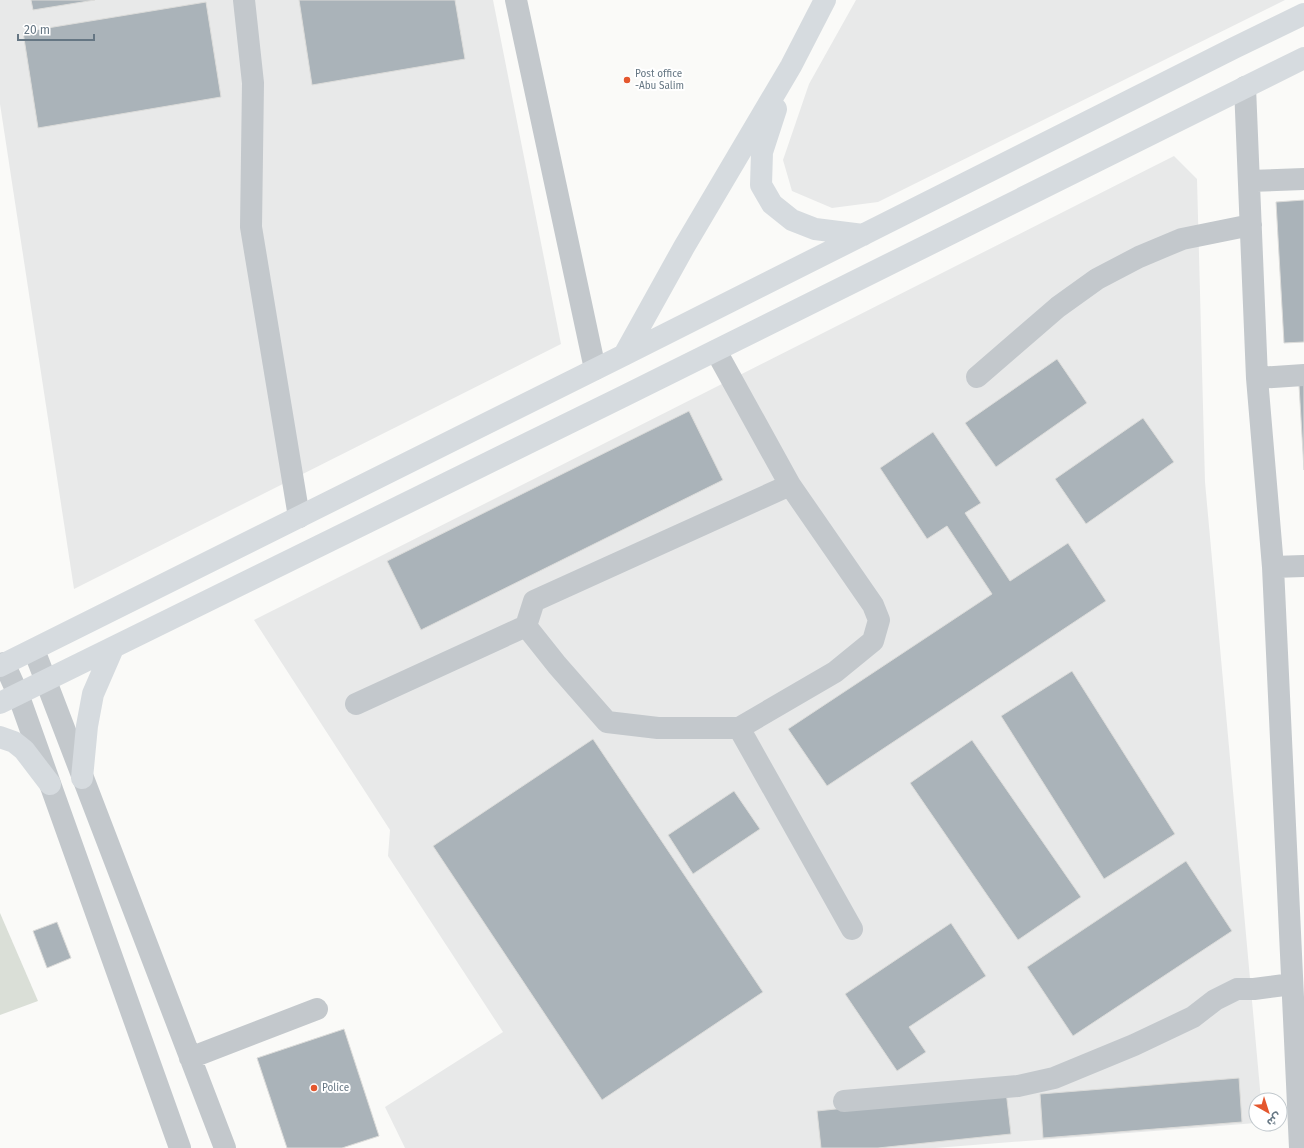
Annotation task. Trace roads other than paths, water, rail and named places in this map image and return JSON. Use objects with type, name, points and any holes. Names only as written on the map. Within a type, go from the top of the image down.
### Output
[{"type":"main road","points":[[624,355],[684,247],[791,66],[825,0]]},
{"type":"main road","points":[[2,665],[624,355],[1227,51],[1304,14]]},
{"type":"main road","points":[[9,698],[716,351],[1304,58]]},
{"type":"main road","points":[[791,66],[762,152],[762,185],[772,204],[792,220],[815,229],[863,235]]},
{"type":"main road","points":[[82,778],[86,726],[93,694],[113,648]]},
{"type":"main road","points":[[0,737],[14,742],[24,750],[50,784]]},
{"type":"street","points":[[244,0],[254,83],[250,227],[299,517]]},
{"type":"street","points":[[516,0],[595,369]]},
{"type":"street","points":[[1245,87],[1257,378],[1272,567],[1296,979],[1300,1148]]},
{"type":"street","points":[[1249,181],[1304,179]]},
{"type":"street","points":[[977,377],[1058,307],[1097,279],[1139,257],[1182,239],[1251,225]]},
{"type":"street","points":[[526,626],[557,665],[607,722],[658,728],[739,728],[835,672],[873,641],[879,620],[874,605],[790,485],[716,351]]},
{"type":"street","points":[[1257,378],[1304,375]]},
{"type":"street","points":[[356,704],[526,626],[534,600],[790,485]]},
{"type":"street","points":[[1272,567],[1304,566]]},
{"type":"street","points":[[34,650],[225,1148]]},
{"type":"street","points":[[2,665],[9,698],[50,784],[180,1148]]},
{"type":"street","points":[[739,728],[852,928]]},
{"type":"street","points":[[844,1101],[1018,1086],[1054,1078],[1134,1045],[1193,1016],[1215,1000],[1238,989],[1254,989],[1296,979]]},
{"type":"street","points":[[190,1058],[317,1009]]},
{"type":"place","name":"Post office -Abu Salim","points":[[627,80]]},
{"type":"place","name":"Police","points":[[314,1088]]}]
